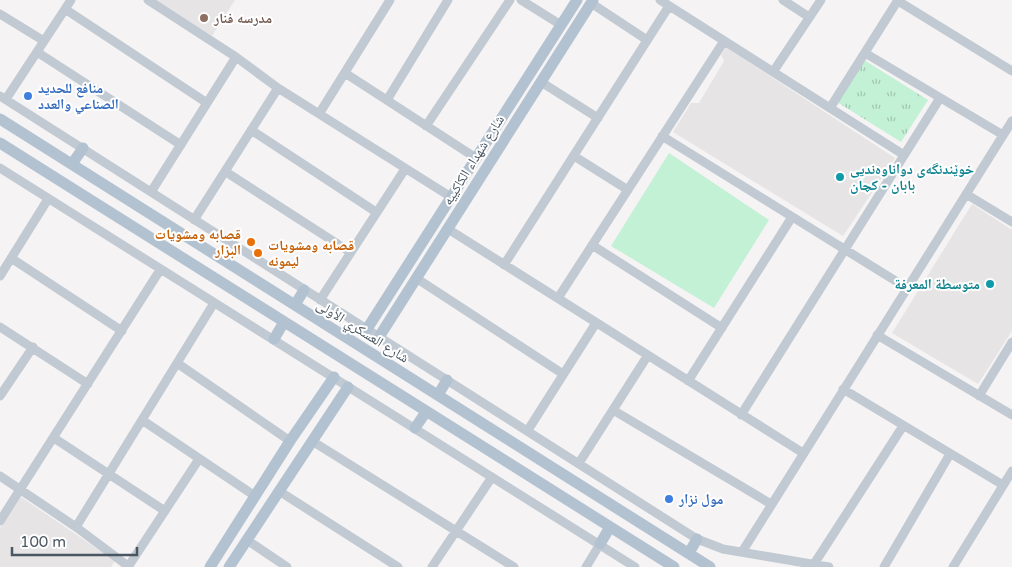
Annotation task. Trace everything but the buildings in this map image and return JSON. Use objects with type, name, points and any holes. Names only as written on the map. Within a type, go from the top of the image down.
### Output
[{"type":"main road","points":[[367,329],[576,0]]},
{"type":"main road","name":"شارع شهداء الكاكييه","points":[[379,337],[592,2]]},
{"type":"main road","name":"شارع العسكري الأولى","points":[[0,118],[710,567]]},
{"type":"main road","points":[[0,143],[674,567]]},
{"type":"main road","points":[[72,164],[83,148]]},
{"type":"main road","points":[[295,305],[304,290]]},
{"type":"main road","points":[[274,339],[284,322]]},
{"type":"main road","points":[[345,360],[356,344]]},
{"type":"main road","points":[[361,370],[372,354]]},
{"type":"main road","points":[[210,567],[290,440],[334,377]]},
{"type":"main road","points":[[438,396],[447,380]]},
{"type":"main road","points":[[230,567],[348,386]]},
{"type":"main road","points":[[415,428],[426,412]]},
{"type":"main road","points":[[306,418],[320,428]]},
{"type":"main road","points":[[600,544],[610,527]]},
{"type":"main road","points":[[689,553],[697,539]]},
{"type":"street","points":[[71,0],[37,52],[3,97],[697,539],[714,547],[829,567]]},
{"type":"street","points":[[148,0],[236,57],[278,88],[451,197]]},
{"type":"street","points":[[319,114],[390,0]]},
{"type":"street","points":[[387,100],[448,0]]},
{"type":"street","points":[[426,126],[510,0]]},
{"type":"street","points":[[520,0],[561,25]]},
{"type":"street","points":[[660,0],[904,155]]},
{"type":"street","points":[[783,0],[809,17]]},
{"type":"street","points":[[773,72],[821,0]]},
{"type":"street","points":[[830,108],[898,0],[1012,71]]},
{"type":"street","points":[[592,2],[647,40]]},
{"type":"street","points":[[504,265],[669,6]]},
{"type":"street","points":[[65,9],[207,103]]},
{"type":"street","points":[[0,14],[44,41]]},
{"type":"street","points":[[558,298],[724,41]]},
{"type":"street","points":[[37,52],[181,144]]},
{"type":"street","points":[[865,53],[1003,135]]},
{"type":"street","points":[[151,192],[236,57]]},
{"type":"street","points":[[344,73],[476,158]]},
{"type":"street","points":[[541,82],[598,118]]},
{"type":"street","points":[[194,220],[278,88]]},
{"type":"street","points":[[741,415],[940,98]]},
{"type":"street","points":[[742,552],[1012,121]]},
{"type":"street","points":[[251,130],[376,212]]},
{"type":"street","points":[[662,136],[906,288]]},
{"type":"street","points":[[574,156],[628,190]]},
{"type":"street","points":[[0,168],[635,567]]},
{"type":"street","points":[[320,300],[405,169]]},
{"type":"street","points":[[226,172],[350,252]]},
{"type":"street","points":[[966,194],[1012,222]]},
{"type":"street","points":[[0,276],[48,199]]},
{"type":"street","points":[[688,381],[792,217]]},
{"type":"street","points":[[448,229],[803,454]]},
{"type":"street","points":[[592,245],[722,328]]},
{"type":"street","points":[[12,258],[122,331]]},
{"type":"street","points":[[0,521],[160,270]]},
{"type":"street","points":[[416,278],[563,374]]},
{"type":"street","points":[[76,527],[214,303]]},
{"type":"street","points":[[528,430],[596,323]]},
{"type":"street","points":[[0,327],[88,384]]},
{"type":"street","points":[[878,335],[1012,416]]},
{"type":"street","points":[[979,396],[1012,342]]},
{"type":"street","points":[[0,396],[33,347]]},
{"type":"street","points":[[579,463],[648,355]]},
{"type":"street","points":[[177,363],[290,440]]},
{"type":"street","points":[[843,389],[1003,485]]},
{"type":"street","points":[[613,410],[771,504]]},
{"type":"street","points":[[142,420],[255,496]]},
{"type":"street","points":[[814,564],[903,426]]},
{"type":"street","points":[[54,438],[165,511]]},
{"type":"street","points":[[312,441],[514,567]]},
{"type":"street","points":[[884,567],[950,454]]},
{"type":"street","points":[[0,476],[76,527],[128,567],[199,459]]},
{"type":"street","points":[[953,567],[1012,471]]},
{"type":"street","points":[[432,567],[492,477]]},
{"type":"street","points":[[279,491],[398,567]]},
{"type":"street","points":[[247,540],[287,567]]},
{"type":"street","points":[[586,567],[600,544]]},
{"type":"shaded area","name":"مدرسه فنار","points":[[155,0],[235,0],[212,36]]},
{"type":"shaded area","points":[[726,47],[895,158],[843,236],[673,132],[691,103],[699,103],[724,61],[721,55]]},
{"type":"shaded area","points":[[972,204],[1012,230],[1012,331],[978,384],[892,333]]},
{"type":"shaded area","points":[[21,497],[115,561],[111,567],[0,567],[0,528]]},
{"type":"green space","points":[[864,60],[928,100],[901,142],[837,102]]},
{"type":"green space","points":[[669,153],[769,220],[714,308],[611,246]]},
{"type":"place","name":"مدرسه فنار","points":[[204,18]]},
{"type":"place","name":"منافع للحديد الصناعي والعدد","points":[[28,96]]},
{"type":"place","name":"خوێندنگەی دواناوەندیی بابان - کچان","points":[[840,177]]},
{"type":"place","name":"قصابه ومشويات البزار","points":[[251,242]]},
{"type":"place","name":"قصابه ومشويات ليمونه","points":[[258,253]]},
{"type":"place","name":"متوسطة المعرفة","points":[[990,284]]},
{"type":"place","name":"مول نزار","points":[[669,499]]}]
